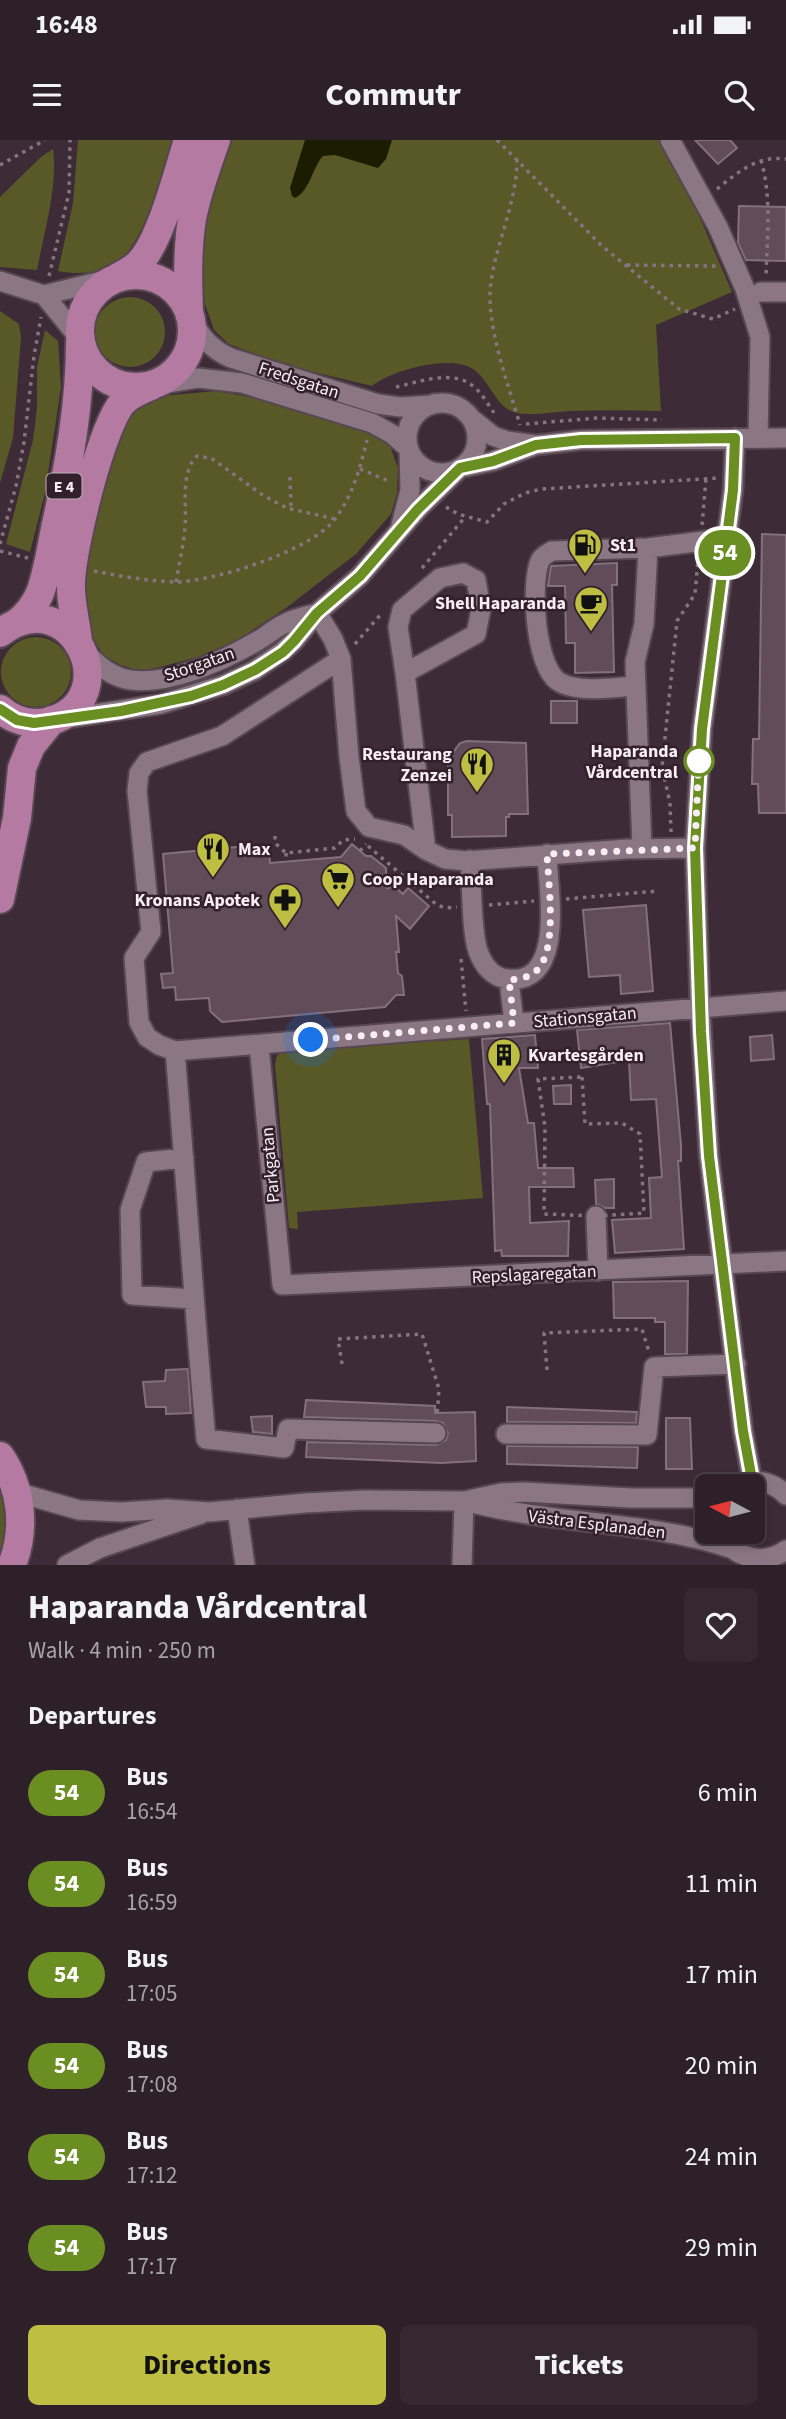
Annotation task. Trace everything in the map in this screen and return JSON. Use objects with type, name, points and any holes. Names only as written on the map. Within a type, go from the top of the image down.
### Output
[{"type":"highway","name":"E 4","points":[[8,628],[36,600],[47,567],[76,416],[81,321],[86,305],[100,289],[140,262],[154,240],[188,140]]},
{"type":"highway","name":"E 4","points":[[0,899],[17,818],[22,768],[33,741],[52,720],[71,709],[84,690],[88,668],[72,606],[71,580],[90,485],[106,436],[120,406],[132,394],[155,385],[174,371],[186,354],[191,335],[188,277],[192,219],[216,140]]},
{"type":"highway","points":[[118,277],[141,275],[160,280],[179,294],[189,313]]},
{"type":"highway","points":[[80,339],[88,360],[107,379],[130,387],[155,385]]},
{"type":"highway","name":"E 4","points":[[8,628],[32,619],[51,622],[64,628],[81,645]]},
{"type":"highway","points":[[0,709],[23,722],[52,720]]},
{"type":"highway","points":[[0,1456],[12,1478],[20,1512],[20,1534],[12,1565]]},
{"type":"street","points":[[670,140],[704,198],[735,266],[758,296],[758,438]]},
{"type":"street","points":[[0,281],[44,295],[118,277]]},
{"type":"street","points":[[758,296],[786,292]]},
{"type":"street","points":[[44,295],[80,339]]},
{"type":"street","name":"Fredsgatan","points":[[189,313],[205,340],[217,351],[231,358],[378,404],[400,407],[431,405]]},
{"type":"street","name":"Fredsgatan","points":[[155,385],[198,378],[242,383],[372,423],[392,434],[409,449]]},
{"type":"street","points":[[431,405],[444,403],[458,406],[492,436],[536,445]]},
{"type":"street","name":"Storgatan","points":[[400,529],[410,490],[407,436],[411,422],[419,412],[431,405]]},
{"type":"street","name":"Storgatan","points":[[52,720],[162,704],[223,685],[255,670],[283,652],[317,613],[360,576],[429,498],[470,459],[476,447],[477,433],[472,420]]},
{"type":"street","points":[[735,438],[727,538],[702,729],[695,848],[700,1007],[709,1156],[736,1364],[742,1474]]},
{"type":"street","points":[[409,449],[416,461],[427,469],[447,473],[493,461],[536,445],[581,440],[786,438]]},
{"type":"street","points":[[636,686],[578,688],[559,683],[547,671],[537,638],[537,572],[541,558],[552,551],[648,548],[727,538]]},
{"type":"street","points":[[642,849],[635,662],[644,624],[648,548]]},
{"type":"street","points":[[405,673],[476,634],[481,608],[476,580],[463,573],[440,578],[402,610],[398,627],[426,850]]},
{"type":"street","points":[[317,613],[333,639],[341,659],[356,811],[369,827],[404,835],[445,859],[695,848]]},
{"type":"street","name":"Storgatan","points":[[81,645],[106,671],[121,678],[161,678],[211,663],[244,648],[286,622],[317,613]]},
{"type":"street","points":[[341,659],[222,736],[147,762],[139,773],[137,791],[151,932],[134,958],[135,990],[139,1022],[147,1037],[174,1051],[184,1158],[192,1298],[206,1439],[284,1448],[288,1429],[436,1433]]},
{"type":"street","points":[[470,860],[478,950],[486,967],[509,980],[523,978],[535,972],[545,960],[549,941],[547,854]]},
{"type":"street","points":[[509,980],[514,1023]]},
{"type":"street","name":"Stationsgatan","points":[[174,1051],[786,1001]]},
{"type":"street","name":"Parkgatan","points":[[259,1045],[282,1285]]},
{"type":"street","points":[[184,1158],[146,1162],[130,1210],[132,1295],[192,1298]]},
{"type":"street","points":[[596,1216],[598,1271]]},
{"type":"street","name":"Repslagaregatan","points":[[282,1285],[786,1261]]},
{"type":"street","points":[[506,1434],[647,1435],[654,1367],[736,1364]]},
{"type":"street","points":[[765,1483],[784,1492]]},
{"type":"street","name":"Västra Esplanaden","points":[[16,1492],[91,1511],[179,1509],[209,1512]]},
{"type":"street","name":"Västra Esplanaden","points":[[67,1565],[100,1548],[209,1512],[237,1508],[364,1500],[464,1501],[501,1493],[524,1492],[631,1499],[695,1498]]},
{"type":"street","points":[[462,1565],[464,1501]]},
{"type":"street","name":"Västra Esplanaden","points":[[464,1501],[523,1515],[698,1537],[763,1560],[786,1552]]},
{"type":"street","points":[[237,1508],[245,1565]]},
{"type":"street","points":[[780,1565],[786,1552]]},
{"type":"path","points":[[0,165],[45,140]]},
{"type":"path","points":[[0,544],[16,486],[24,442],[44,295],[69,193],[70,140]]},
{"type":"path","points":[[497,140],[602,246],[679,309],[713,319],[758,296],[769,207],[767,182],[761,160]]},
{"type":"path","points":[[704,198],[745,167],[773,157],[786,159]]},
{"type":"path","points":[[517,159],[517,179],[491,281],[489,312],[520,425]]},
{"type":"path","points":[[625,265],[735,266]]},
{"type":"path","points":[[176,582],[185,528],[186,484],[189,468],[197,456],[211,458],[264,496],[291,509],[335,519]]},
{"type":"path","points":[[360,469],[410,490]]},
{"type":"path","points":[[429,498],[458,514],[487,522],[503,503],[542,489],[734,476]]},
{"type":"path","points":[[290,477],[291,509]]},
{"type":"path","points":[[671,848],[670,803],[662,767],[677,621],[695,594],[706,479]]},
{"type":"path","points":[[0,551],[34,560]]},
{"type":"path","points":[[360,851],[366,844]]},
{"type":"path","points":[[286,853],[286,862]]},
{"type":"path","points":[[582,1077],[585,1124],[622,1123],[640,1134],[644,1213],[596,1216],[544,1214],[545,1127],[538,1079],[582,1077]]},
{"type":"path","points":[[547,1370],[544,1333],[574,1330],[642,1329],[654,1367]]},
{"type":"path","points":[[342,1364],[338,1339],[422,1334],[439,1389],[436,1433]]},
{"type":"shaded area","points":[[78,140],[172,140],[152,204],[130,249],[114,265],[107,268],[73,273],[58,271],[73,203]]},
{"type":"shaded area","points":[[227,140],[659,140],[697,211],[732,292],[656,325],[661,411],[517,413],[498,400],[473,369],[450,363],[421,366],[393,374],[372,386],[301,369],[229,344],[214,330],[205,304],[199,255],[203,220]]},
{"type":"shaded area","points":[[305,140],[392,140],[386,159],[378,168],[335,155],[323,156],[308,185],[295,198],[290,188]]},
{"type":"shaded area","points":[[53,149],[52,194],[37,270],[0,267],[0,197],[41,157]]},
{"type":"shaded area","points":[[137,297],[150,303],[159,312],[163,318],[163,346],[155,357],[144,365],[123,367],[105,357],[97,346],[95,325],[105,307],[116,299]]},
{"type":"shaded area","points":[[0,311],[19,324],[21,337],[13,438],[0,483]]},
{"type":"shaded area","points":[[45,330],[58,341],[61,387],[45,493],[30,552],[6,544],[33,440],[37,408],[37,367]]},
{"type":"shaded area","points":[[216,391],[274,401],[374,431],[390,446],[398,468],[397,493],[391,514],[356,554],[286,608],[239,639],[198,657],[140,671],[103,655],[94,639],[87,615],[84,580],[86,558],[118,432],[133,411],[161,396]]},
{"type":"shaded area","points":[[43,637],[56,643],[65,652],[69,658],[69,686],[61,697],[50,705],[29,707],[11,697],[3,686],[1,665],[11,647],[22,639]]},
{"type":"shaded area","points":[[469,1039],[483,1198],[297,1212],[298,1229],[289,1228],[275,1064],[277,1056],[283,1051]]},
{"type":"shaded area","points":[[0,1486],[6,1520],[0,1554]]},
{"type":"building","points":[[695,140],[730,140],[737,148],[718,164]]},
{"type":"building","points":[[739,206],[786,207],[786,261],[746,260],[738,243]]},
{"type":"building","points":[[762,534],[786,535],[786,813],[759,813],[758,784],[752,784],[753,739],[759,739]]},
{"type":"building","points":[[617,563],[617,585],[612,585],[614,672],[575,673],[575,643],[566,643],[565,586],[548,586],[551,566]]},
{"type":"building","points":[[551,701],[577,701],[577,723],[551,723]]},
{"type":"building","points":[[460,743],[526,743],[528,814],[509,814],[509,817],[506,817],[506,836],[452,837],[452,815],[448,815],[448,759]]},
{"type":"building","points":[[352,844],[386,868],[387,888],[395,887],[403,894],[408,888],[429,906],[410,929],[396,916],[398,973],[402,976],[404,995],[396,995],[385,1007],[222,1022],[210,1011],[209,998],[176,1000],[175,987],[163,988],[161,974],[173,973],[163,854],[247,846],[251,852],[269,851],[270,863],[341,857]]},
{"type":"building","points":[[646,905],[653,991],[621,994],[620,975],[589,977],[583,910]]},
{"type":"building","points":[[670,1023],[681,1145],[681,1161],[678,1161],[684,1249],[615,1253],[612,1220],[651,1218],[649,1178],[662,1177],[656,1099],[631,1100],[629,1060],[581,1068],[577,1030]]},
{"type":"building","points":[[535,1035],[538,1068],[519,1068],[528,1123],[534,1123],[538,1168],[573,1168],[574,1187],[529,1187],[530,1223],[569,1221],[568,1256],[502,1256],[501,1250],[495,1251],[490,1104],[487,1104],[482,1039]]},
{"type":"building","points":[[772,1035],[774,1059],[751,1061],[750,1037]]},
{"type":"building","points":[[571,1085],[571,1104],[554,1104],[553,1086]]},
{"type":"building","points":[[614,1179],[614,1208],[596,1204],[595,1180]]},
{"type":"building","points":[[688,1281],[687,1354],[665,1354],[665,1322],[655,1322],[655,1318],[614,1318],[613,1282]]},
{"type":"building","points":[[188,1369],[191,1413],[166,1414],[166,1407],[146,1407],[143,1382],[165,1381],[166,1370]]},
{"type":"building","points":[[306,1400],[435,1406],[435,1413],[475,1412],[476,1461],[441,1463],[306,1457],[307,1442],[436,1445],[446,1440],[448,1433],[443,1423],[436,1421],[304,1417]]},
{"type":"building","points":[[507,1407],[637,1412],[636,1423],[507,1422]]},
{"type":"building","points":[[272,1416],[272,1434],[253,1432],[251,1417]]},
{"type":"building","points":[[666,1418],[690,1418],[692,1469],[666,1469]]},
{"type":"building","points":[[507,1446],[638,1447],[637,1468],[507,1464]]},
{"type":"bus line","name":"54","points":[[0,709],[17,720],[34,723],[121,711],[191,696],[255,670],[283,652],[317,613],[360,576],[418,509],[460,468],[493,461],[536,445],[581,440],[735,438],[733,490],[697,778],[695,848],[703,1082],[709,1156],[743,1431],[751,1474]]},
{"type":"place","name":"St1","points":[[585,575]]},
{"type":"place","name":"Shell Haparanda","points":[[591,633]]},
{"type":"place","name":"Haparanda Vårdcentral","points":[[699,761]]},
{"type":"place","name":"Restaurang Zenzei","points":[[477,794]]},
{"type":"place","name":"Max","points":[[213,879]]},
{"type":"place","name":"Coop Haparanda","points":[[338,909]]},
{"type":"place","name":"Kronans Apotek","points":[[285,930]]},
{"type":"place","name":"Kvartesgården","points":[[504,1085]]},
{"type":"route","points":[[311,1040],[514,1023],[509,980],[523,978],[535,972],[545,960],[549,941],[547,854],[695,848],[699,754],[699,761]]}]
